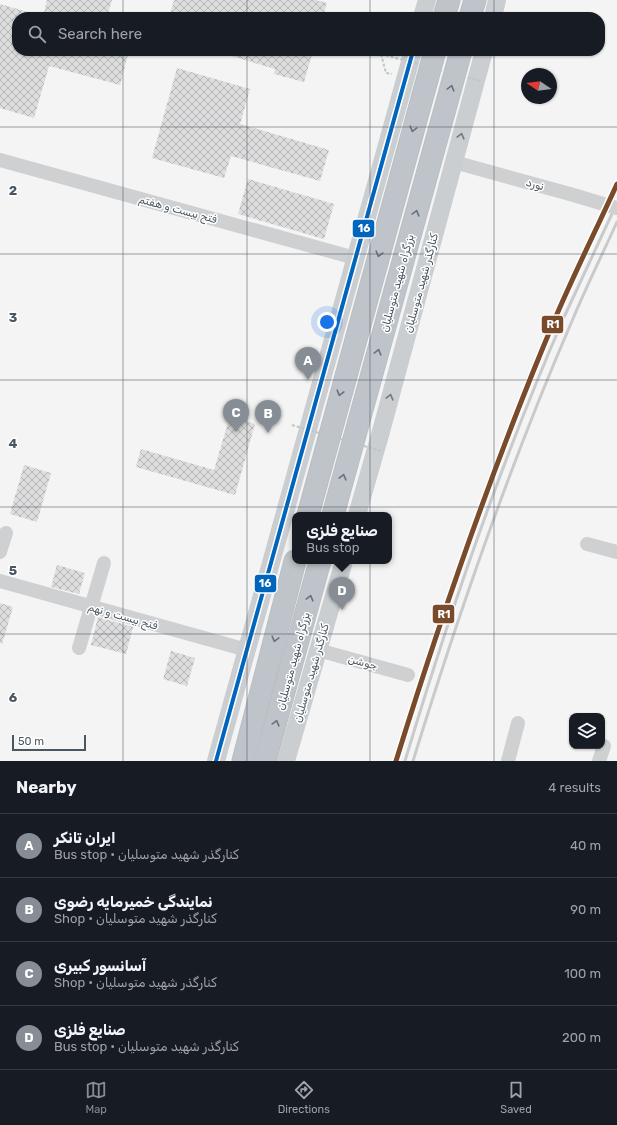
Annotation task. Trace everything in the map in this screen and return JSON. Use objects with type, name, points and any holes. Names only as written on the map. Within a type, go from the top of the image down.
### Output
[{"type":"highway","points":[[445,12],[449,0]]},
{"type":"highway","points":[[471,12],[475,0]]},
{"type":"highway","points":[[309,512],[434,56]]},
{"type":"highway","name":"بزرگراه شهید متوسلیان","points":[[334,512],[460,56]]},
{"type":"highway","name":"بزرگراه شهید متوسلیان","points":[[242,761],[294,564]]},
{"type":"highway","name":"بزرگراه شهید متوسلیان","points":[[265,761],[319,564]]},
{"type":"main road","points":[[423,12],[427,0]]},
{"type":"main road","points":[[494,12],[497,0]]},
{"type":"main road","points":[[216,761],[412,56]]},
{"type":"main road","name":"کنارگذر شهید متوسلیان","points":[[358,512],[483,56]]},
{"type":"main road","name":"کنارگذر شهید متوسلیان","points":[[286,761],[343,564]]},
{"type":"street","name":"فتح بیست و هفتم","points":[[0,160],[355,258]]},
{"type":"street","name":"نورد","points":[[454,162],[617,208]]},
{"type":"street","points":[[0,552],[6,533]]},
{"type":"street","points":[[587,544],[617,552]]},
{"type":"street","points":[[79,648],[104,564]]},
{"type":"street","name":"فتح بیست و نهم","points":[[0,581],[247,650]]},
{"type":"street","name":"جوشن","points":[[318,650],[408,675]]},
{"type":"street","points":[[508,761],[518,723]]},
{"type":"street","points":[[599,761],[603,749]]},
{"type":"path","points":[[382,56],[386,73]]},
{"type":"path","points":[[388,56],[481,81]]},
{"type":"path","points":[[292,425],[381,451]]},
{"type":"building","points":[[47,0],[112,0],[108,12],[44,12]]},
{"type":"building","points":[[174,0],[316,0],[327,3],[324,12],[170,12]]},
{"type":"building","points":[[0,4],[28,12],[12,12],[12,56],[128,56],[120,85],[49,66],[34,118],[0,108]]},
{"type":"building","points":[[232,56],[312,56],[304,82],[274,74],[275,69]]},
{"type":"building","points":[[177,68],[250,89],[240,124],[329,150],[320,181],[231,156],[224,178],[152,158]]},
{"type":"building","points":[[248,179],[334,204],[324,239],[238,214]]},
{"type":"building","points":[[230,416],[255,424],[235,495],[136,467],[141,449],[214,470]]},
{"type":"building","points":[[24,465],[51,473],[37,522],[10,514]]},
{"type":"building","points":[[57,565],[85,573],[79,594],[51,587]]},
{"type":"building","points":[[0,603],[13,607],[2,644],[0,643]]},
{"type":"building","points":[[98,617],[133,627],[126,654],[91,645]]},
{"type":"building","points":[[171,651],[195,658],[187,686],[163,679]]},
{"type":"railway","points":[[396,761],[451,592],[512,424],[557,314],[617,184]]},
{"type":"railway","points":[[405,761],[440,648],[478,536],[520,424],[565,315],[617,203]]},
{"type":"railway","points":[[413,761],[467,594],[527,429],[583,296],[617,222]]},
{"type":"transit line","name":"16","points":[[216,761],[412,56]]},
{"type":"transit line","name":"R1","points":[[396,761],[451,592],[512,424],[557,314],[617,184]]},
{"type":"place","name":"ایران تانکر","points":[[308,380]]},
{"type":"place","name":"آسانسور کبیری","points":[[236,432]]},
{"type":"place","name":"نمایندگی خمیرمایه رضوی","points":[[268,433]]},
{"type":"place","name":"صنایع فلزی","points":[[342,610]]}]
